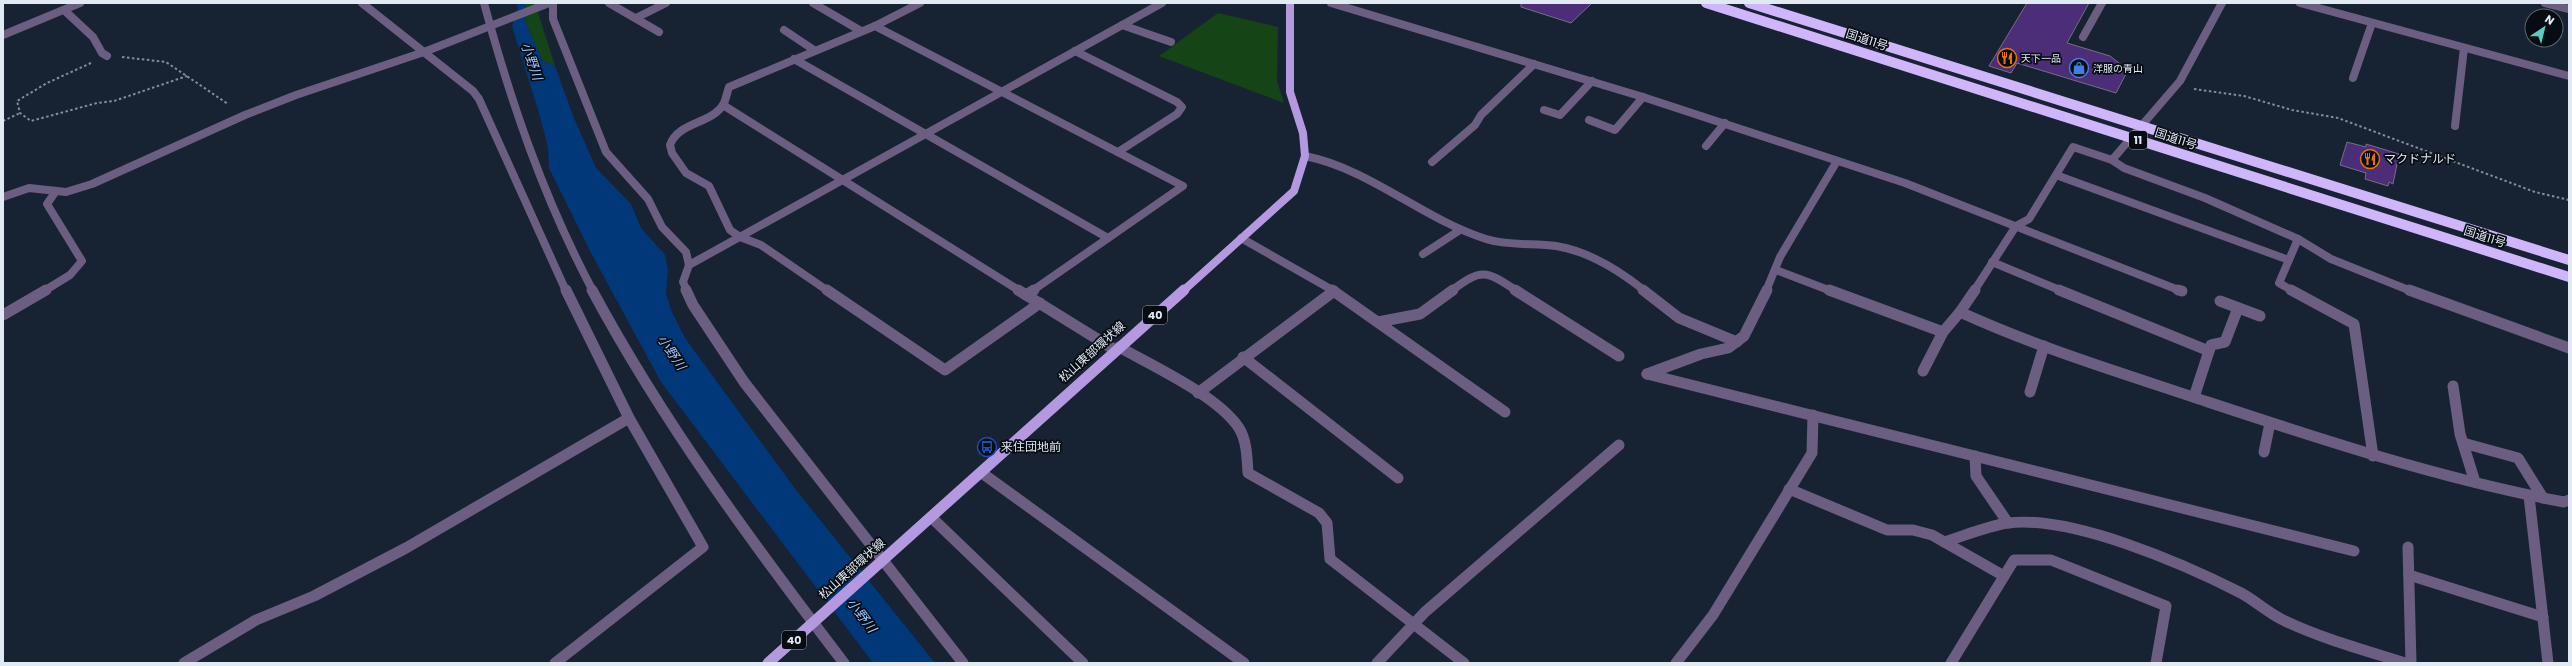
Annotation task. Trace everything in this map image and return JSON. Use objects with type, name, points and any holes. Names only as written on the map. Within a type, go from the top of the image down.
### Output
[{"type":"highway","name":"国道11号","points":[[1706,3],[2569,277]]},
{"type":"highway","name":"国道11号","points":[[1749,3],[2569,260]]},
{"type":"main road","name":"松山東部環状線","points":[[768,663],[982,473],[1117,349],[1294,191],[1304,156],[1303,133],[1290,92],[1290,3]]},
{"type":"street","points":[[3,35],[80,3]]},
{"type":"street","points":[[362,3],[473,91],[479,99],[542,241],[629,418],[703,547],[555,663]]},
{"type":"street","points":[[484,3],[495,24],[503,75],[532,159],[576,260],[653,397],[763,556],[816,620],[844,663]]},
{"type":"street","points":[[3,198],[29,188],[66,192],[92,184],[245,115],[296,95],[424,52],[550,3],[553,19],[606,152],[648,199],[662,227],[686,252],[689,265],[683,282],[693,305],[744,382],[878,564],[963,663]]},
{"type":"street","points":[[610,3],[659,32]]},
{"type":"street","points":[[636,18],[666,3]]},
{"type":"street","points":[[813,3],[861,31]]},
{"type":"street","points":[[920,3],[875,26],[814,50],[729,87],[723,105],[713,114],[679,132],[672,139],[670,145],[672,153],[686,173],[709,186],[730,230],[740,237],[761,245],[945,370],[1040,303]]},
{"type":"street","points":[[689,265],[1162,3]]},
{"type":"street","points":[[1331,3],[1725,122],[1905,183],[2182,291]]},
{"type":"street","points":[[2083,37],[2102,3]]},
{"type":"street","points":[[2112,160],[2177,84],[2222,3]]},
{"type":"street","points":[[2300,3],[2569,76]]},
{"type":"street","points":[[2545,3],[2569,9]]},
{"type":"street","points":[[64,10],[93,37],[102,53],[107,56]]},
{"type":"street","points":[[2354,78],[2372,23]]},
{"type":"street","points":[[1122,25],[1171,42]]},
{"type":"street","points":[[875,26],[1004,91],[1183,186],[1026,295]]},
{"type":"street","points":[[784,30],[814,50]]},
{"type":"street","points":[[2455,126],[2464,48]]},
{"type":"street","points":[[1075,51],[1177,102],[1182,107],[1177,114],[1118,152]]},
{"type":"street","points":[[794,59],[1108,238]]},
{"type":"street","points":[[1432,162],[1475,125],[1481,115],[1534,64]]},
{"type":"street","points":[[1544,110],[1560,115],[1592,81]]},
{"type":"street","points":[[1589,120],[1615,130],[1643,97]]},
{"type":"street","points":[[723,105],[1026,295],[1117,349],[1198,393],[1235,423],[1247,451],[1248,473],[1255,479],[1319,513],[1327,523],[1330,559],[1464,663]]},
{"type":"street","points":[[1706,146],[1725,122]]},
{"type":"street","points":[[1923,371],[1943,332],[1960,312],[2016,226],[2029,220],[2073,147],[2112,160],[2124,168],[2204,198],[2298,239],[2331,259],[2461,310],[2569,348]]},
{"type":"street","points":[[1304,156],[1330,160],[1460,230],[1488,240],[1557,246],[1598,260],[1635,283],[1679,318],[1737,342]]},
{"type":"street","points":[[1837,161],[1780,257],[1776,270],[1753,321],[1744,336],[1728,348],[1701,354],[1647,374],[2354,551]]},
{"type":"street","points":[[2056,175],[2289,260]]},
{"type":"street","points":[[3,315],[70,275],[82,261],[47,204],[56,191]]},
{"type":"street","points":[[1423,254],[1460,230]]},
{"type":"street","points":[[1241,238],[1334,291],[1505,412]]},
{"type":"street","points":[[2298,239],[2279,283],[2354,324],[2374,456]]},
{"type":"street","points":[[1992,262],[2209,351]]},
{"type":"street","points":[[1776,270],[1943,332]]},
{"type":"street","points":[[1378,322],[1398,320],[1420,314],[1472,275],[1482,274],[1497,278],[1619,356]]},
{"type":"street","points":[[1198,393],[1243,357],[1334,291]]},
{"type":"street","points":[[2220,301],[2260,316]]},
{"type":"street","points":[[2194,397],[2211,345],[2225,342],[2238,308]]},
{"type":"street","points":[[1960,312],[1993,328],[2044,346],[2270,423],[2374,456],[2529,496],[2564,502],[2569,500]]},
{"type":"street","points":[[2030,392],[2044,346]]},
{"type":"street","points":[[1243,357],[1398,478]]},
{"type":"street","points":[[2453,386],[2462,443],[2475,482]]},
{"type":"street","points":[[1676,663],[1713,615],[1812,453],[1813,416]]},
{"type":"street","points":[[184,663],[256,620],[314,596],[406,548],[629,418]]},
{"type":"street","points":[[2264,452],[2270,423]]},
{"type":"street","points":[[2462,443],[2518,458],[2543,498]]},
{"type":"street","points":[[1377,663],[1413,624],[1619,445]]},
{"type":"street","points":[[1975,456],[1976,476],[2008,522]]},
{"type":"street","points":[[982,473],[1244,663]]},
{"type":"street","points":[[1789,490],[1887,530],[1913,530],[1932,535],[2004,576]]},
{"type":"street","points":[[2529,496],[2548,663]]},
{"type":"street","points":[[932,517],[1083,663]]},
{"type":"street","points":[[1944,542],[2008,522],[2052,525],[2119,541],[2200,573],[2243,594],[2283,620],[2322,637],[2405,663]]},
{"type":"street","points":[[2408,547],[2411,663]]},
{"type":"street","points":[[1952,663],[2014,560],[2051,560],[2166,606],[2156,663]]},
{"type":"street","points":[[2408,575],[2543,617]]},
{"type":"path","points":[[187,76],[114,101],[97,103],[31,120],[20,113],[17,101],[46,83],[107,56],[166,62],[187,76],[245,115]]},
{"type":"path","points":[[2177,84],[2206,93],[2244,96],[2292,110],[2338,118],[2411,147],[2535,192],[2569,200]]},
{"type":"path","points":[[3,121],[20,113]]},
{"type":"green space","points":[[526,3],[535,3],[555,66],[542,60],[526,23]]},
{"type":"green space","points":[[1218,13],[1278,27],[1277,81],[1284,103],[1159,56]]},
{"type":"water","name":"小野川","points":[[516,3],[526,3],[526,23],[542,60],[555,66],[574,118],[596,168],[631,204],[641,228],[665,255],[668,270],[666,293],[671,310],[685,338],[796,490],[935,663],[873,663],[661,382],[591,253],[549,168],[548,147],[512,26],[518,8]]},
{"type":"building","points":[[1521,3],[1592,3],[1571,23],[1521,7]]},
{"type":"building","points":[[2027,3],[2089,3],[2067,43],[2110,56],[2128,70],[2116,93],[2017,63],[2011,73],[1989,66]]},
{"type":"building","points":[[2347,142],[2366,147],[2366,144],[2399,154],[2393,184],[2389,182],[2388,186],[2365,179],[2366,173],[2340,165]]},
{"type":"place","name":"天下一品","points":[[2007,58]]},
{"type":"place","name":"洋服の青山","points":[[2079,68]]},
{"type":"place","name":"マクドナルド","points":[[2370,159]]},
{"type":"place","name":"来住団地前","points":[[987,447]]}]
